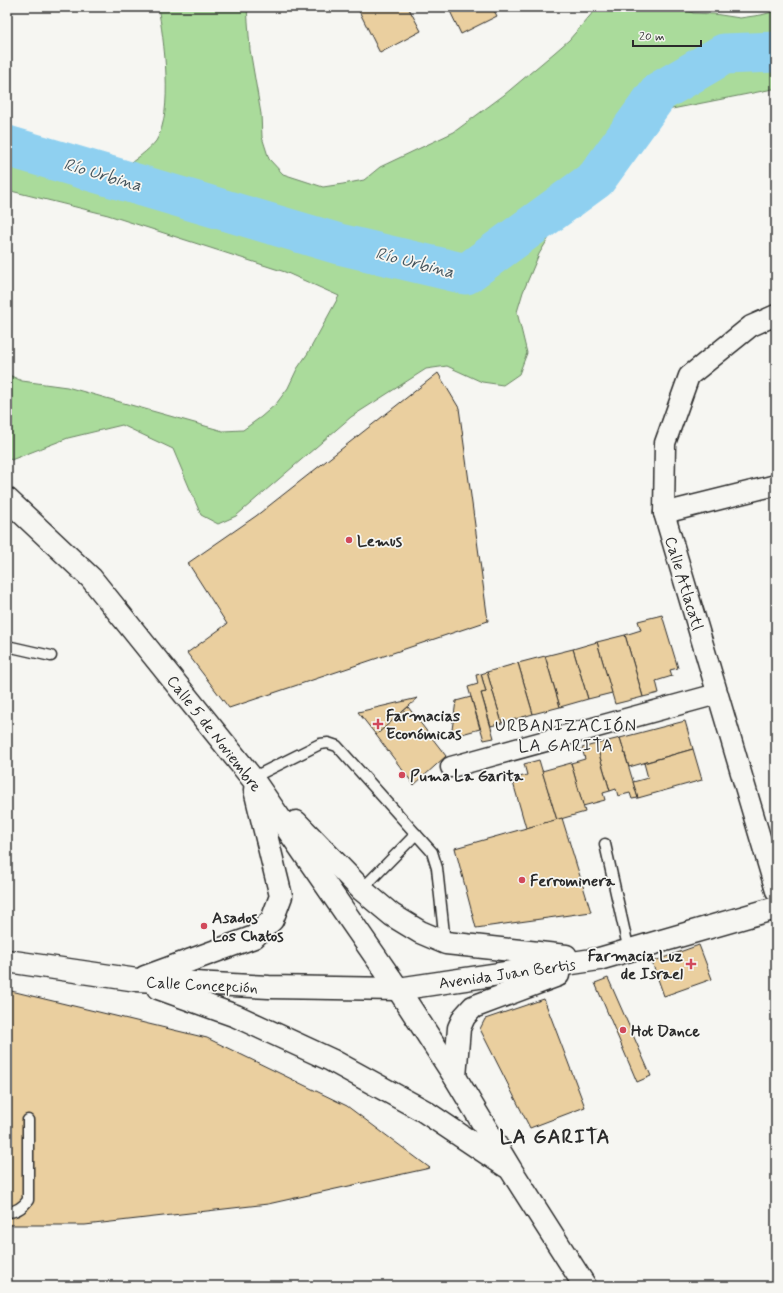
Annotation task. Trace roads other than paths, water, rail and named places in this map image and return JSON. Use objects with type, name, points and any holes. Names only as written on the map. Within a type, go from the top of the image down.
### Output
[{"type":"main road","name":"Calle 5 de Noviembre","points":[[7,499],[91,578],[252,778],[398,989],[455,1077],[511,1170],[585,1286]]},
{"type":"main road","points":[[252,778],[362,890],[392,915],[420,932],[446,943],[599,959]]},
{"type":"main road","points":[[137,980],[254,937],[272,920],[281,896],[252,778]]},
{"type":"main road","name":"Avenida Juan Bertis","points":[[398,989],[599,959],[776,908]]},
{"type":"main road","points":[[455,1077],[459,1028],[464,1017],[473,1007],[599,959]]},
{"type":"main road","name":"Calle Concepción","points":[[7,961],[137,980],[269,987],[398,989]]},
{"type":"main road","points":[[137,980],[236,1016],[331,1060],[424,1111],[511,1170]]},
{"type":"street","name":"Calle Atlacatl","points":[[776,315],[752,326],[689,376],[665,443],[664,513],[776,891]]},
{"type":"street","points":[[664,513],[776,485]]},
{"type":"street","points":[[451,767],[717,694]]},
{"type":"lane","points":[[7,646],[51,656]]},
{"type":"lane","points":[[252,778],[320,744],[328,743],[338,746],[432,852],[437,868],[446,943]]},
{"type":"lane","points":[[362,890],[416,834]]},
{"type":"lane","points":[[605,844],[629,951]]},
{"type":"lane","points":[[7,1212],[12,1212],[22,1207],[28,1200],[28,1120]]},
{"type":"waterway","name":"Río Urbina","points":[[7,146],[339,244],[466,274],[596,179],[659,92],[724,54],[776,52]]},
{"type":"place","name":"Lemus","points":[[349,540]]},
{"type":"place","name":"Farmacias Económicas","points":[[378,724]]},
{"type":"place","name":"Puma La Garita","points":[[402,775]]},
{"type":"place","name":"Ferrominera","points":[[522,880]]},
{"type":"place","name":"Asados Los Chatos","points":[[204,926]]},
{"type":"place","name":"Farmacia Luz de Israel","points":[[691,964]]},
{"type":"place","name":"Hot Dance","points":[[623,1030]]},
{"type":"district","name":"URBANIZACIÓN LA GARITA","points":[[566,735]]},
{"type":"district","name":"LA GARITA","points":[[555,1136]]}]
